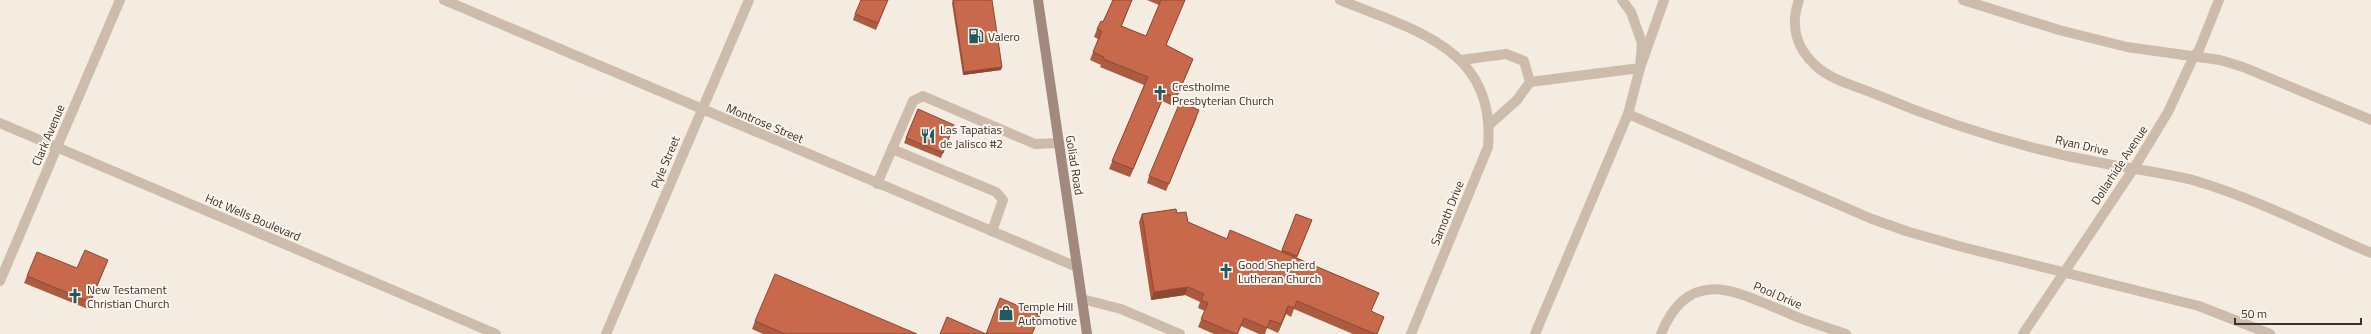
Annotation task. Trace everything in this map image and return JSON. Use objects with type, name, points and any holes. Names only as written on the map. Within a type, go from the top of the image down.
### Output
[{"type":"main road","name":"Goliad Road","points":[[1038,0],[1088,334]]},
{"type":"street","name":"Clark Avenue","points":[[0,281],[120,0]]},
{"type":"street","name":"Montrose Street","points":[[444,0],[701,110],[1077,267]]},
{"type":"street","name":"Pyle Street","points":[[606,334],[749,0]]},
{"type":"street","name":"Samoth Drive","points":[[1340,0],[1436,40],[1453,51],[1472,74],[1483,100],[1489,125],[1488,146],[1411,334]]},
{"type":"street","points":[[1622,0],[1631,12],[1642,43],[1640,68]]},
{"type":"street","points":[[1535,334],[1628,114],[1640,68],[1664,0]]},
{"type":"street","name":"Ryan Drive","points":[[1799,0],[1794,17],[1794,30],[1799,44],[1803,52],[1826,73],[1892,101],[2024,145],[2108,164],[2195,181],[2222,190],[2371,253]]},
{"type":"street","points":[[1963,0],[2059,30],[2127,47],[2194,56],[2243,67],[2371,120]]},
{"type":"street","name":"Dollarhide Avenue","points":[[2023,334],[2134,168],[2168,112],[2194,56],[2199,50],[2219,0]]},
{"type":"street","points":[[1461,60],[1506,54],[1524,61],[1530,82]]},
{"type":"street","points":[[1489,125],[1517,100],[1530,82],[1640,68]]},
{"type":"street","points":[[877,184],[913,101],[924,96],[1035,144],[1059,143]]},
{"type":"street","points":[[1628,114],[1872,219],[1909,232],[2063,273],[2199,306],[2270,334]]},
{"type":"street","name":"Hot Wells Boulevard","points":[[0,123],[496,334]]},
{"type":"street","points":[[892,149],[996,192],[1003,200],[992,231]]},
{"type":"street","name":"Pool Drive","points":[[1661,334],[1675,308],[1683,300],[1699,292],[1723,288],[1741,293],[1797,317],[1846,334]]},
{"type":"street","points":[[1082,299],[1121,309],[1180,334]]},
{"type":"building","points":[[861,0],[888,0],[878,23],[855,14]]},
{"type":"building","name":"Valero","points":[[953,0],[992,0],[1002,67],[964,72]]},
{"type":"building","name":"Crestholme Presbyterian Church","points":[[1113,0],[1132,0],[1121,26],[1146,36],[1161,0],[1185,0],[1166,45],[1193,59],[1176,98],[1165,93],[1133,169],[1112,161],[1148,77],[1103,59],[1104,57],[1093,52],[1102,31],[1097,29],[1101,21],[1103,22]]},
{"type":"building","points":[[1180,102],[1199,110],[1169,184],[1149,176]]},
{"type":"building","name":"Las Tapatias de Jalisco #2","points":[[918,109],[954,125],[943,153],[906,138]]},
{"type":"building","name":"Good Shepherd Lutheran Church","points":[[1176,209],[1177,213],[1186,212],[1188,222],[1227,239],[1230,230],[1379,293],[1371,311],[1384,317],[1377,334],[1297,301],[1294,308],[1288,306],[1281,324],[1270,320],[1267,328],[1244,318],[1236,334],[1201,319],[1208,303],[1201,300],[1204,294],[1188,287],[1154,292],[1142,214]]},
{"type":"building","points":[[1296,214],[1312,220],[1297,256],[1282,250]]},
{"type":"building","name":"New Testament Christian Church","points":[[85,250],[108,260],[90,302],[27,276],[37,252],[77,268]]},
{"type":"building","points":[[775,274],[917,334],[785,334],[755,321]]},
{"type":"building","name":"Temple Hill Automotive","points":[[1000,298],[1040,315],[1032,334],[986,334]]},
{"type":"building","points":[[947,317],[986,334],[940,334]]},
{"type":"place","name":"Valero","points":[[976,36]]},
{"type":"place","name":"Crestholme Presbyterian Church","points":[[1160,93]]},
{"type":"place","name":"Las Tapatias de Jalisco #2","points":[[928,136]]},
{"type":"place","name":"Good Shepherd Lutheran Church","points":[[1226,271]]},
{"type":"place","name":"New Testament Christian Church","points":[[75,296]]},
{"type":"place","name":"Temple Hill Automotive","points":[[1006,313]]}]
